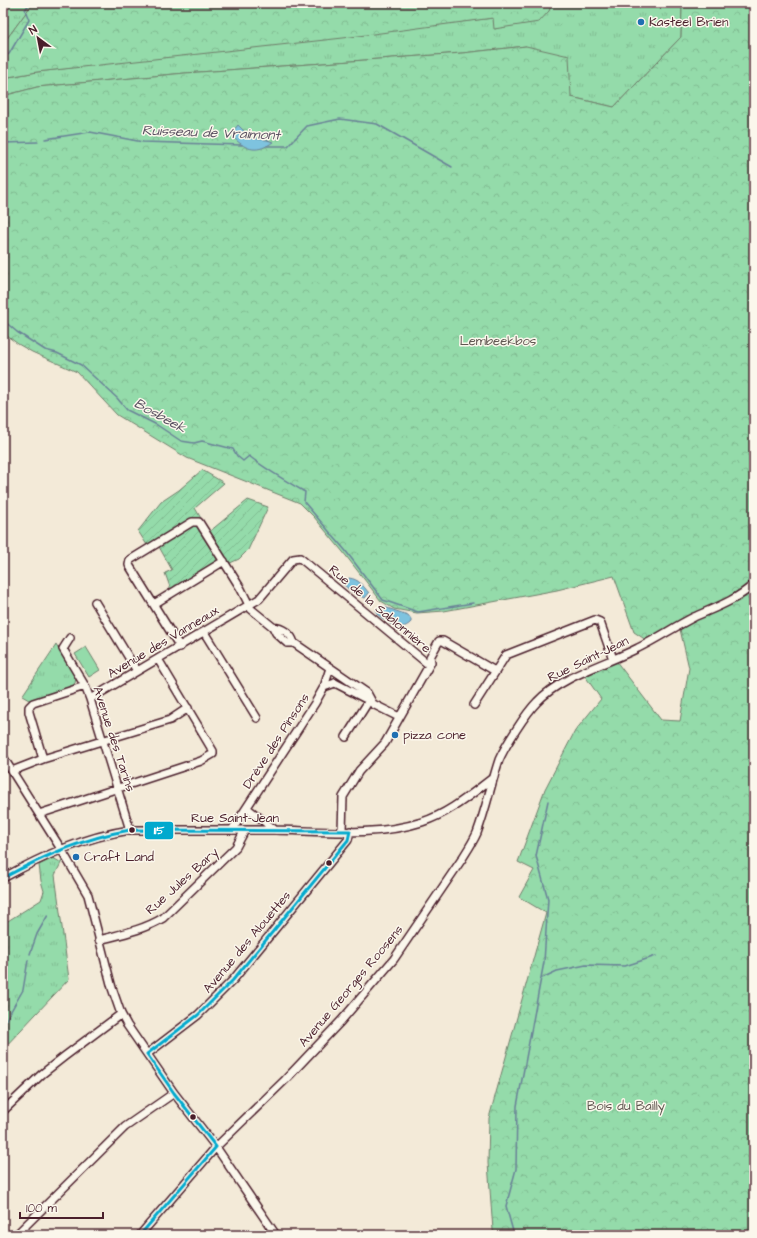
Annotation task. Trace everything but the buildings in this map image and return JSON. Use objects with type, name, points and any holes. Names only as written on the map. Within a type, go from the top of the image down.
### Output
[{"type":"street","points":[[180,646],[129,565],[130,560],[192,522],[199,522],[241,589],[251,609],[273,627],[280,627],[292,637],[294,643],[367,693],[373,704],[399,717]]},
{"type":"street","name":"Rue de la Sablonnière","points":[[248,605],[262,596],[293,559],[300,558],[429,665],[431,662],[430,657],[439,641],[443,641],[495,672]]},
{"type":"street","points":[[154,604],[224,561]]},
{"type":"street","name":"Rue Saint-Jean","points":[[3,878],[61,849],[108,834],[130,830],[350,831],[382,830],[408,826],[424,821],[462,802],[494,777],[500,759],[512,738],[538,700],[547,693],[565,682],[638,648],[683,623],[736,598],[754,584]]},
{"type":"street","points":[[95,602],[137,671]]},
{"type":"street","name":"Avenue des Vanneaux","points":[[90,699],[248,605]]},
{"type":"street","points":[[474,705],[506,655],[595,620],[600,622],[613,659]]},
{"type":"street","points":[[204,632],[257,718]]},
{"type":"street","name":"Avenue des Tarins","points":[[70,638],[63,648],[90,699],[130,830]]},
{"type":"street","points":[[39,814],[201,761],[213,754],[213,751],[158,659]]},
{"type":"street","points":[[342,831],[343,797],[360,771],[385,743],[429,665]]},
{"type":"street","name":"Drève des Pinsons","points":[[232,830],[315,703],[324,687],[330,668]]},
{"type":"street","points":[[340,675],[335,683],[364,698],[370,699]]},
{"type":"street","name":"Drève des Pinsons","points":[[324,687],[335,683]]},
{"type":"street","points":[[44,759],[29,712],[29,707],[33,703],[84,686]]},
{"type":"street","points":[[346,737],[370,699]]},
{"type":"street","points":[[12,771],[44,759],[170,720],[188,708]]},
{"type":"street","points":[[3,757],[88,895],[112,988],[121,1014],[147,1054],[216,1147],[276,1235]]},
{"type":"street","name":"Avenue Georges Roosens","points":[[140,1235],[216,1147],[239,1126],[314,1050],[394,959],[471,845],[486,805],[494,777]]},
{"type":"street","name":"Drève des Pinsons","points":[[247,808],[275,830]]},
{"type":"street","name":"Rue Jules Bary","points":[[99,940],[151,926],[163,918],[236,847],[245,830]]},
{"type":"street","points":[[333,831],[341,838],[343,846]]},
{"type":"street","name":"Avenue des Alouettes","points":[[147,1054],[198,1015],[233,980],[348,840],[350,831]]},
{"type":"street","points":[[3,1111],[42,1074],[121,1014]]},
{"type":"street","points":[[16,1235],[124,1127],[174,1092]]},
{"type":"green space","points":[[3,3],[33,3],[3,44]]},
{"type":"green space","points":[[33,3],[552,3],[549,11],[539,22],[494,29],[493,18],[343,38],[37,72],[3,78],[3,44]]},
{"type":"green space","points":[[552,3],[679,3],[682,9],[681,37],[614,107],[571,97],[526,46],[462,53],[185,73],[37,87],[3,96],[3,78],[37,72],[493,18],[495,29],[549,11]]},
{"type":"green space","name":"Lembeekbos","points":[[679,3],[754,3],[754,1235],[494,1235],[488,1163],[489,1118],[546,913],[519,897],[534,870],[518,862],[545,789],[575,731],[601,699],[585,676],[616,661],[661,720],[680,721],[689,668],[679,625],[646,640],[634,632],[614,576],[557,590],[444,611],[417,613],[394,609],[381,601],[343,552],[314,517],[300,503],[187,458],[117,415],[77,372],[32,352],[3,333],[3,96],[37,87],[185,73],[462,53],[526,46],[569,56],[571,97],[614,107],[681,37],[682,9]]},
{"type":"green space","points":[[202,470],[224,483],[195,508],[209,532],[248,500],[268,507],[248,550],[239,559],[171,590],[165,573],[172,570],[158,545],[147,545],[138,531],[161,502],[179,490]]},
{"type":"green space","points":[[56,645],[76,678],[75,683],[71,687],[29,700],[22,696]]},
{"type":"green space","points":[[86,647],[100,670],[89,677],[75,654]]},
{"type":"green space","points":[[53,858],[60,862],[62,861],[55,875],[69,979],[3,1049],[3,972],[5,969],[3,967],[3,924],[41,900],[44,891],[39,865]]},
{"type":"water","points":[[238,125],[251,138],[273,142],[268,146],[257,149],[243,146],[234,138],[234,130]]},
{"type":"water","points":[[349,578],[358,581],[363,585],[369,593],[365,598],[355,594],[342,583]]},
{"type":"water","points":[[381,606],[408,615],[411,622],[402,627],[389,623],[377,614],[376,609]]},
{"type":"waterway","points":[[3,58],[9,54],[29,20],[25,10],[30,3]]},
{"type":"waterway","name":"Ruisseau de Vraimont","points":[[267,146],[288,146],[307,126],[340,119],[377,124],[452,167]]},
{"type":"waterway","name":"Ruisseau de Vraimont","points":[[45,139],[90,132],[143,142],[242,145]]},
{"type":"waterway","name":"Ruisseau de Vraimont","points":[[3,143],[38,142]]},
{"type":"waterway","name":"Bosbeek","points":[[3,320],[17,332],[45,350],[57,353],[81,365],[117,398],[127,410],[157,425],[181,441],[194,443],[202,441],[233,449],[237,456],[243,461],[249,456],[270,471],[305,492],[304,502],[345,550],[383,600],[418,612],[473,603]]},
{"type":"waterway","points":[[514,1235],[506,1206],[516,1169],[517,1106],[544,962],[548,899],[536,856],[548,801]]},
{"type":"waterway","points":[[30,954],[37,934],[48,915]]},
{"type":"waterway","points":[[542,978],[557,971],[586,965],[625,966],[656,956]]},
{"type":"waterway","points":[[3,1025],[23,990],[28,960]]},
{"type":"transit line","name":"115","points":[[3,878],[34,862],[80,843],[113,833],[130,830],[350,831],[348,840],[233,980],[198,1015],[147,1054]]},
{"type":"transit line","name":"115","points":[[147,1054],[174,1093],[216,1147]]},
{"type":"transit line","name":"115","points":[[140,1235],[216,1147]]},
{"type":"place","name":"Kasteel Brien","points":[[641,22]]},
{"type":"place","name":"pizza cone","points":[[395,735]]},
{"type":"place","name":"Craft Land","points":[[76,857]]},
{"type":"park label","name":"Bois du Bailly","points":[[626,1106]]}]
